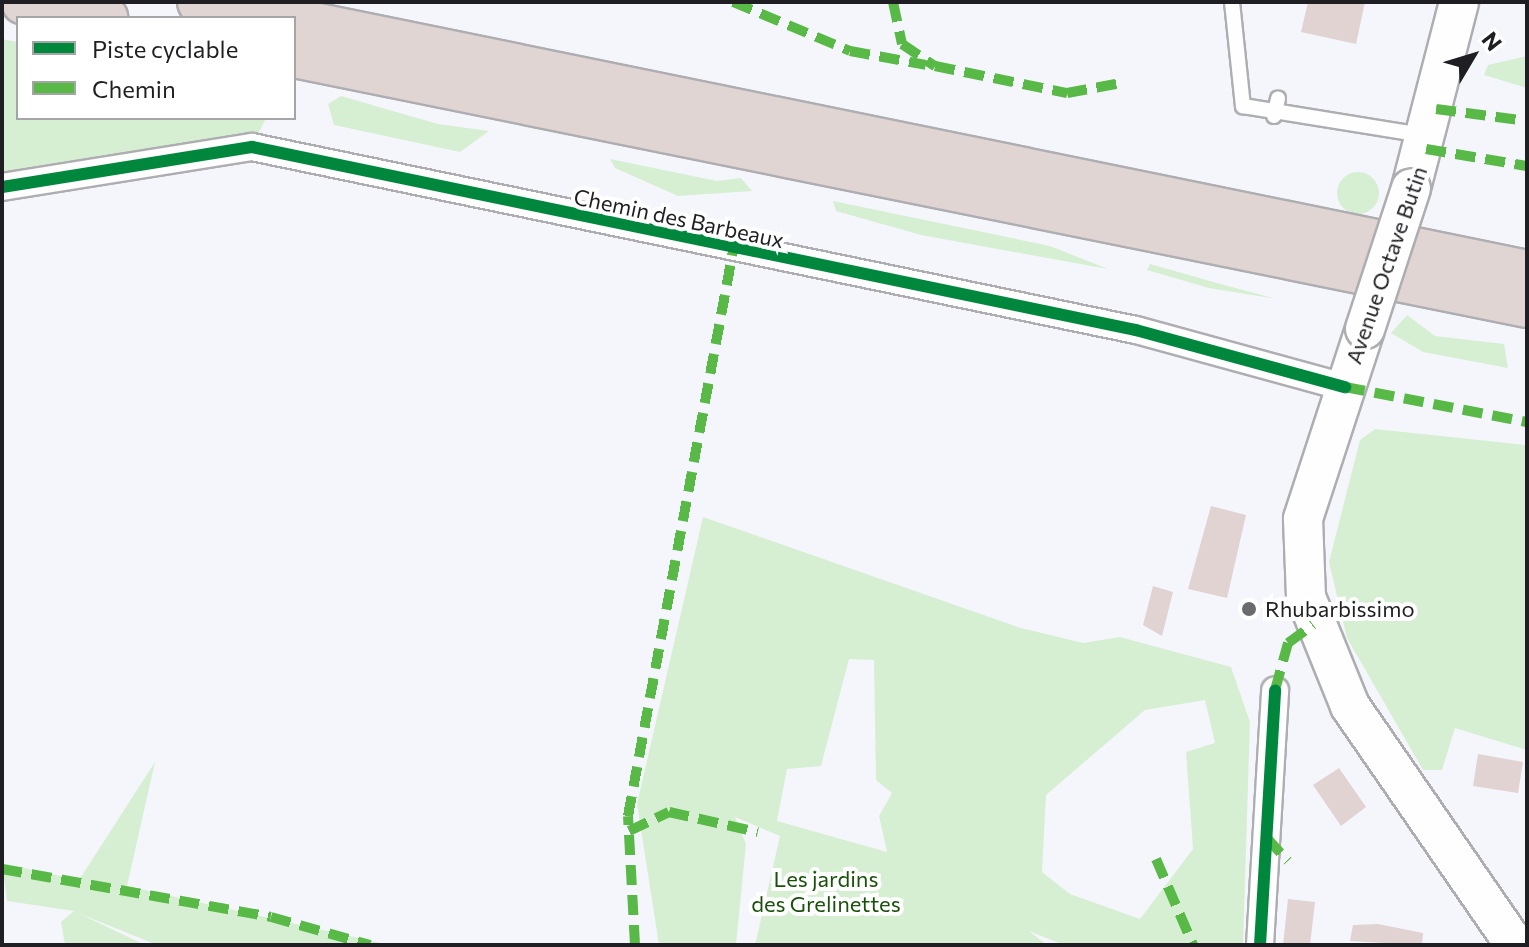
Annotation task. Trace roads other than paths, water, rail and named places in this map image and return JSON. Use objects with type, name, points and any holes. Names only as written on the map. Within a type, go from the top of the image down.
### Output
[{"type":"highway","points":[[24,2],[95,16]]},
{"type":"highway","points":[[200,2],[270,16]]},
{"type":"highway","points":[[296,21],[1527,273]]},
{"type":"highway","points":[[296,55],[1527,305]]},
{"type":"main road","name":"Avenue Octave Butin","points":[[1459,2],[1430,136],[1303,519],[1313,625],[1350,706],[1515,945]]},
{"type":"street","name":"Chemin des Barbeaux","points":[[2,187],[252,147],[1136,330],[1345,387]]},
{"type":"street","points":[[1260,945],[1275,690]]},
{"type":"lane","points":[[1232,2],[1236,89],[1243,106],[1274,116],[1430,136]]},
{"type":"lane","points":[[1274,116],[1278,98]]},
{"type":"place","name":"Rhubarbissimo","points":[[1249,609]]},
{"type":"park label","name":"Les jardins des Grelinettes","points":[[826,890]]}]
